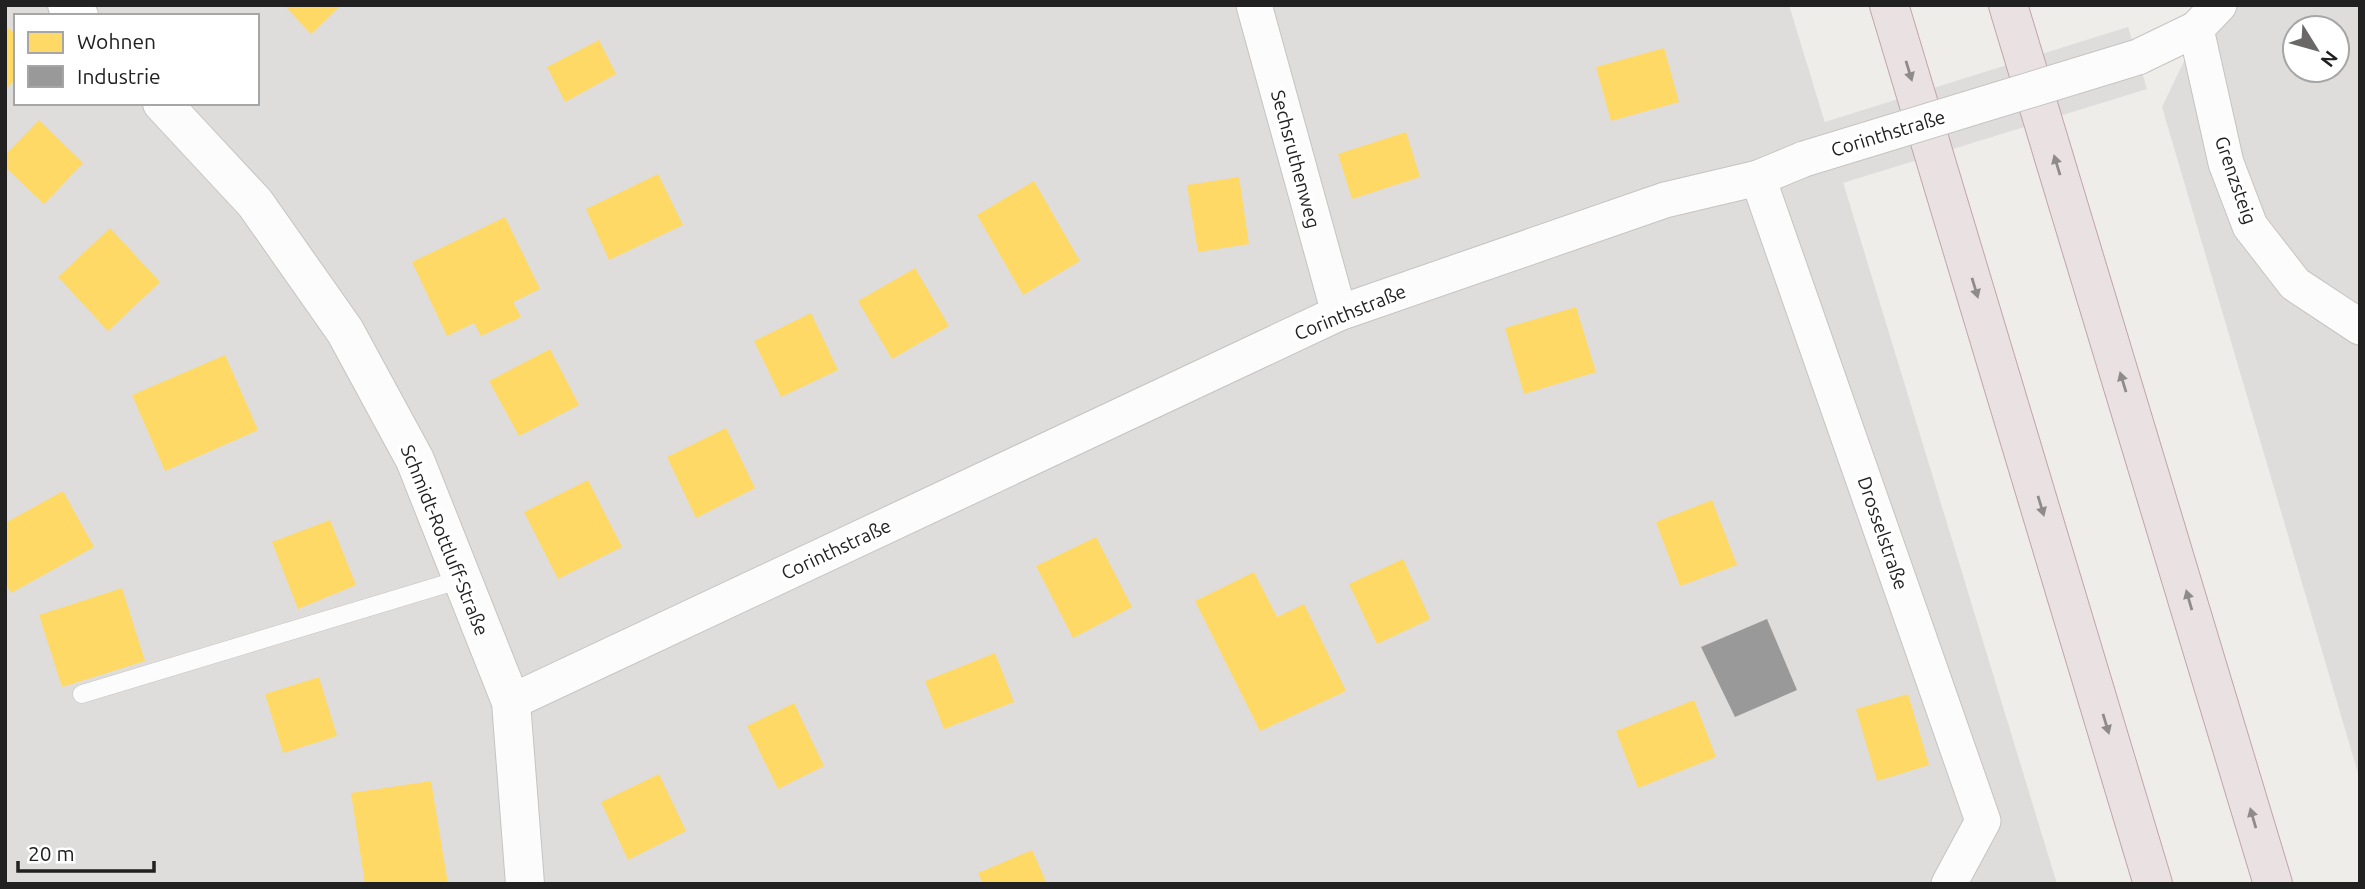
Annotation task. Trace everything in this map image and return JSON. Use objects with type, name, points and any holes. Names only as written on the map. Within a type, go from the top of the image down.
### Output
[{"type":"highway","points":[[1889,5],[2153,884]]},
{"type":"highway","points":[[2008,5],[2273,884]]},
{"type":"street","name":"Sechsruthenweg","points":[[1254,5],[1339,313]]},
{"type":"street","name":"Corinthstraße","points":[[511,702],[1339,313],[1665,200],[1758,178],[1804,159],[2138,57],[2207,17]]},
{"type":"street","name":"Grenzsteig","points":[[2207,17],[2226,163],[2250,226],[2295,284],[2360,327]]},
{"type":"street","name":"Schmidt-Rottluff-Straße","points":[[164,105],[255,203],[345,331],[415,460],[511,702],[525,884]]},
{"type":"street","name":"Drosselstraße","points":[[1758,178],[1983,821],[1949,884]]},
{"type":"lane","points":[[82,694],[462,579]]},
{"type":"shaded area","points":[[5,5],[1789,5],[2057,884],[5,884]]},
{"type":"shaded area","points":[[2211,5],[2360,5],[2360,780],[2162,107]]},
{"type":"pier","points":[[2128,27],[2147,89],[1833,186],[1780,136]]},
{"type":"building: Wohnen","points":[[284,5],[341,5],[311,34]]},
{"type":"building: Wohnen","points":[[5,25],[14,33],[14,81],[5,90]]},
{"type":"building: Wohnen","points":[[599,40],[616,74],[565,102],[547,67]]},
{"type":"building: Wohnen","points":[[1664,48],[1679,102],[1611,121],[1596,67]]},
{"type":"building: Wohnen","points":[[39,120],[83,163],[44,204],[5,167],[5,155]]},
{"type":"building: Wohnen","points":[[1406,132],[1420,177],[1352,199],[1338,154]]},
{"type":"building: Wohnen","points":[[658,174],[683,225],[609,260],[586,209]]},
{"type":"building: Wohnen","points":[[1239,177],[1249,244],[1198,252],[1187,185]]},
{"type":"building: Wohnen","points":[[1034,181],[1080,261],[1023,295],[977,215]]},
{"type":"building: Wohnen","points":[[505,217],[540,289],[513,302],[521,317],[481,336],[474,323],[447,336],[412,262]]},
{"type":"building: Wohnen","points":[[110,228],[160,282],[108,331],[58,277]]},
{"type":"building: Wohnen","points":[[915,268],[949,326],[892,359],[858,301]]},
{"type":"building: Wohnen","points":[[1576,307],[1596,372],[1524,394],[1505,328]]},
{"type":"building: Wohnen","points":[[811,313],[838,370],[781,397],[754,341]]},
{"type":"building: Wohnen","points":[[550,349],[579,405],[519,436],[489,381]]},
{"type":"building: Wohnen","points":[[225,355],[258,430],[165,471],[132,395]]},
{"type":"building: Wohnen","points":[[726,428],[755,488],[696,518],[667,457]]},
{"type":"building: Wohnen","points":[[588,480],[622,547],[558,579],[524,512]]},
{"type":"building: Wohnen","points":[[63,491],[94,547],[11,593],[5,582],[5,523]]},
{"type":"building: Wohnen","points":[[1712,500],[1737,565],[1680,586],[1656,522]]},
{"type":"building: Wohnen","points":[[330,520],[356,585],[298,609],[272,542]]},
{"type":"building: Wohnen","points":[[1096,537],[1132,607],[1073,638],[1036,566]]},
{"type":"building: Wohnen","points":[[1403,559],[1430,619],[1377,644],[1349,584]]},
{"type":"building: Wohnen","points":[[1254,572],[1277,617],[1304,604],[1346,691],[1260,731],[1195,601]]},
{"type":"building: Wohnen","points":[[122,588],[145,661],[62,687],[39,615]]},
{"type":"building: Wohnen","points":[[995,653],[1014,702],[944,729],[925,681]]},
{"type":"building: Wohnen","points":[[319,677],[337,736],[283,753],[265,694]]},
{"type":"building: Wohnen","points":[[1908,694],[1929,765],[1877,781],[1856,709]]},
{"type":"building: Wohnen","points":[[1694,700],[1716,757],[1638,788],[1616,731]]},
{"type":"building: Wohnen","points":[[794,703],[824,766],[778,789],[747,726]]},
{"type":"building: Wohnen","points":[[659,774],[686,831],[628,860],[601,802]]},
{"type":"building: Wohnen","points":[[431,781],[448,884],[365,884],[351,793]]},
{"type":"building: Wohnen","points":[[1032,850],[1047,884],[983,884],[978,873]]},
{"type":"building: Industrie","points":[[1767,619],[1797,690],[1735,717],[1701,647]]}]
